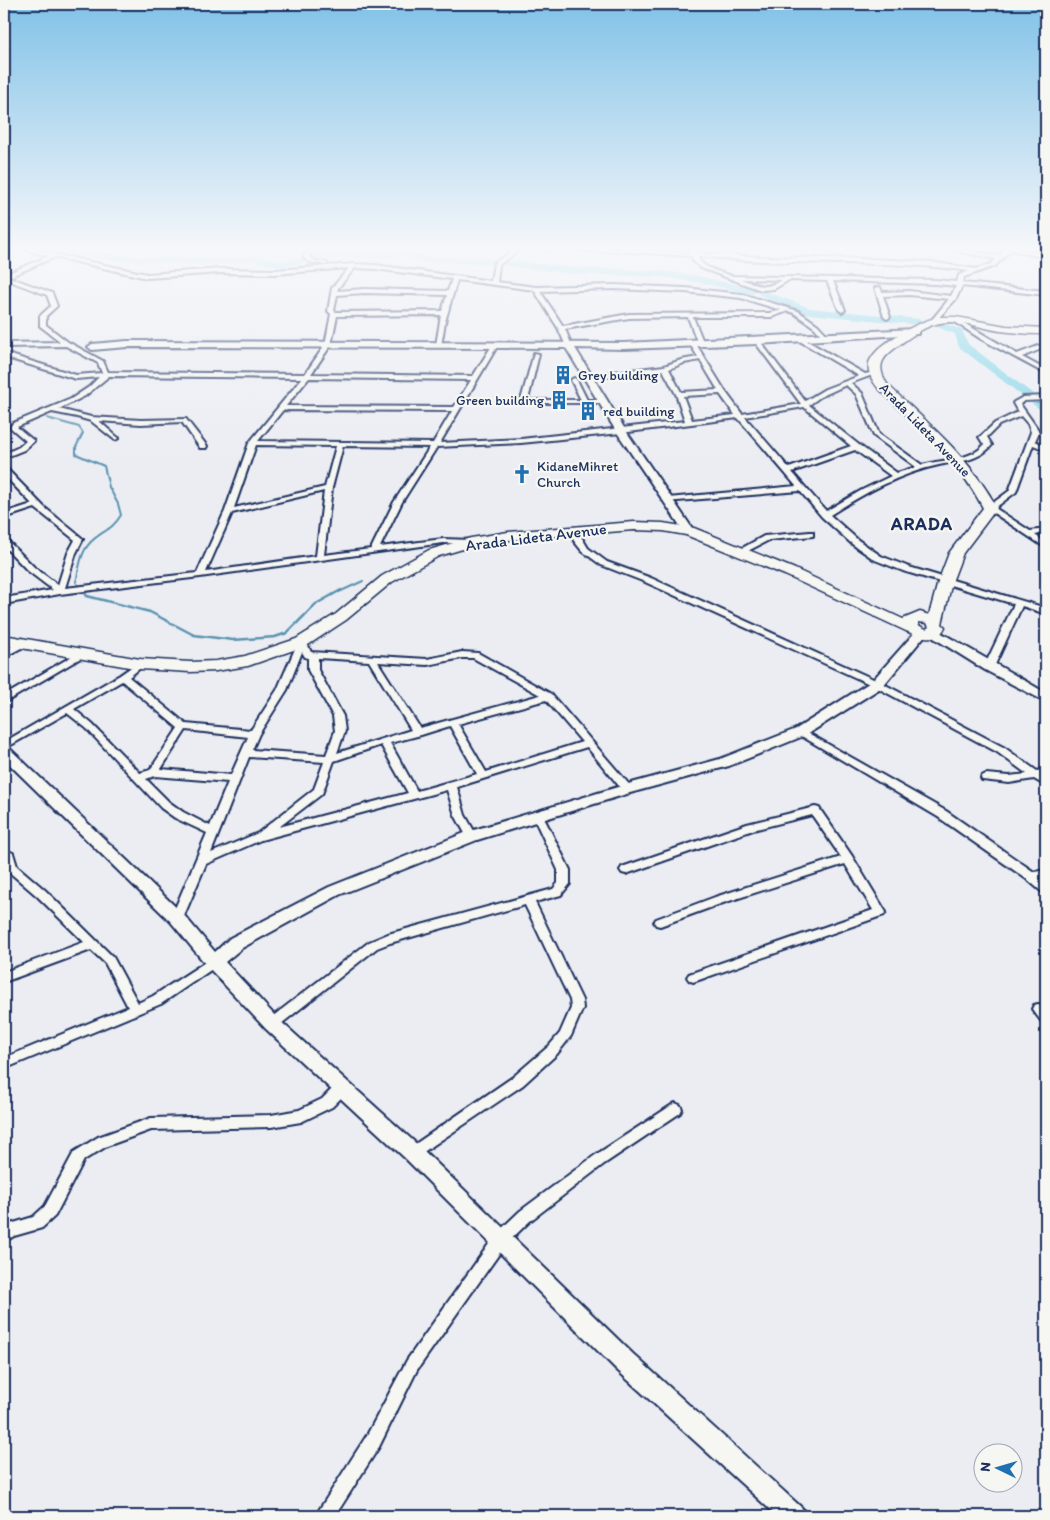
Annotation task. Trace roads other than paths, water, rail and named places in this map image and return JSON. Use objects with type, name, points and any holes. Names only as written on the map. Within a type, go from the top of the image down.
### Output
[{"type":"highway","points":[[923,327],[957,321],[1003,328],[1046,331]]},
{"type":"highway","name":"Arada Lideta Avenue","points":[[923,327],[882,354],[869,374],[955,458],[980,488],[990,508]]},
{"type":"highway","points":[[922,625],[939,604],[956,553],[990,508]]},
{"type":"highway","name":"Arada Lideta Avenue","points":[[4,640],[140,664],[190,668],[248,661],[302,642],[341,618],[387,578],[410,564],[434,553],[471,542],[573,530],[634,526],[663,527],[689,531],[877,611],[922,625]]},
{"type":"main road","points":[[92,347],[126,344],[569,346],[697,344],[800,339],[923,327]]},
{"type":"main road","points":[[569,346],[621,431],[689,531]]},
{"type":"main road","points":[[214,962],[236,943],[334,891],[472,836],[628,789],[724,763],[801,732],[877,684],[922,625],[989,667],[1046,698]]},
{"type":"main road","points":[[4,751],[177,918],[214,962],[272,1024],[413,1153],[625,1362],[794,1516]]},
{"type":"street","points":[[43,319],[43,326],[67,344],[101,362],[106,375]]},
{"type":"street","points":[[200,575],[229,511],[253,443],[307,376],[328,345],[333,319]]},
{"type":"street","points":[[439,345],[443,319]]},
{"type":"street","points":[[554,319],[569,346]]},
{"type":"street","points":[[560,328],[608,319]]},
{"type":"street","points":[[691,319],[701,358],[722,392],[740,416],[826,516],[855,542],[878,558],[945,582],[1046,611]]},
{"type":"street","points":[[804,319],[816,326],[826,337]]},
{"type":"street","points":[[923,327],[932,319]]},
{"type":"street","points":[[957,321],[983,338],[1046,372]]},
{"type":"street","points":[[800,339],[869,374]]},
{"type":"street","points":[[757,341],[805,405],[856,447],[895,475]]},
{"type":"street","points":[[4,345],[67,344],[92,347]]},
{"type":"street","points":[[374,551],[398,502],[435,446],[495,345]]},
{"type":"street","points":[[1018,356],[1046,346]]},
{"type":"street","points":[[536,354],[524,400],[526,402],[603,402]]},
{"type":"street","points":[[4,355],[76,377],[106,375],[474,378]]},
{"type":"street","points":[[588,377],[665,368],[682,361],[701,358]]},
{"type":"street","points":[[665,368],[679,394],[689,422]]},
{"type":"street","points":[[253,443],[435,446],[521,441],[621,431],[740,416],[805,405],[810,400],[869,374]]},
{"type":"street","points":[[4,456],[18,450],[30,441],[13,427],[86,393],[106,375]]},
{"type":"street","points":[[574,380],[585,402]]},
{"type":"street","points":[[847,383],[859,393],[864,401],[876,435],[921,467]]},
{"type":"street","points":[[679,394],[722,392]]},
{"type":"street","points":[[1042,398],[1023,399],[1016,403],[1022,413],[1034,425],[1035,432],[1012,492],[990,508],[1046,546]]},
{"type":"street","points":[[282,408],[456,410]]},
{"type":"street","points":[[50,410],[94,418],[141,422],[184,420],[203,446]]},
{"type":"street","points":[[826,516],[895,475],[955,458],[978,455],[988,445],[983,437],[997,424],[1022,413]]},
{"type":"street","points":[[94,418],[108,429],[115,438]]},
{"type":"street","points":[[1032,442],[1046,448]]},
{"type":"street","points":[[320,558],[328,488],[340,444]]},
{"type":"street","points":[[788,471],[856,447]]},
{"type":"street","points":[[4,471],[36,505],[79,539],[62,580],[60,591]]},
{"type":"street","points":[[229,511],[328,488]]},
{"type":"street","points":[[668,500],[803,488]]},
{"type":"street","points":[[4,516],[36,505]]},
{"type":"street","points":[[573,530],[575,538],[592,556],[621,572],[648,580],[877,684],[1002,750],[1035,777],[1046,783]]},
{"type":"street","points":[[1029,534],[1046,531]]},
{"type":"street","points":[[739,552],[766,538],[810,534]]},
{"type":"street","points":[[4,601],[60,591],[200,575],[443,541],[471,542]]},
{"type":"street","points":[[4,542],[31,569],[60,591]]},
{"type":"street","points":[[989,667],[1019,603]]},
{"type":"street","points":[[302,642],[308,655],[313,656],[427,662],[462,655],[474,655],[548,696],[628,789]]},
{"type":"street","points":[[177,918],[254,734],[282,690],[302,642]]},
{"type":"street","points":[[4,654],[24,643]]},
{"type":"street","points":[[4,700],[81,654]]},
{"type":"street","points":[[258,837],[318,791],[328,759],[340,731],[340,724],[313,670],[313,656]]},
{"type":"street","points":[[372,659],[418,732]]},
{"type":"street","points":[[4,746],[123,677],[140,664]]},
{"type":"street","points":[[123,677],[183,727],[254,734]]},
{"type":"street","points":[[246,753],[328,759],[384,741],[548,696]]},
{"type":"street","points":[[68,709],[89,726],[165,805],[179,815],[214,832]]},
{"type":"street","points":[[452,722],[483,776]]},
{"type":"street","points":[[154,772],[183,727]]},
{"type":"street","points":[[801,732],[942,814],[1032,877],[1046,890]]},
{"type":"street","points":[[384,741],[414,795]]},
{"type":"street","points":[[202,861],[258,837],[483,776],[589,743]]},
{"type":"street","points":[[140,777],[154,772],[234,779]]},
{"type":"street","points":[[986,778],[1010,780],[1035,777],[1046,772]]},
{"type":"street","points":[[451,784],[460,814],[472,836]]},
{"type":"street","points":[[626,870],[752,827],[815,811],[848,859],[880,912],[694,977]]},
{"type":"street","points":[[272,1024],[373,945],[388,939],[557,892],[564,884],[564,870],[538,816]]},
{"type":"street","points":[[4,852],[8,856],[8,869],[42,893],[109,960],[135,1009]]},
{"type":"street","points":[[660,922],[719,900],[848,859]]},
{"type":"street","points":[[1032,877],[1046,874]]},
{"type":"street","points":[[413,1153],[518,1081],[553,1050],[565,1036],[577,1008],[576,1000],[528,900]]},
{"type":"street","points":[[4,976],[93,944]]},
{"type":"street","points":[[4,1064],[156,1000],[214,962]]},
{"type":"street","points":[[4,1235],[10,1230],[37,1223],[50,1211],[79,1156],[103,1141],[152,1124],[271,1121],[301,1116],[326,1103],[342,1088]]},
{"type":"street","points":[[325,1516],[372,1441],[412,1365],[501,1239],[526,1216],[599,1160],[675,1109]]},
{"type":"waterway","points":[[889,319],[920,322]]},
{"type":"waterway","points":[[940,325],[959,332],[963,345],[1046,409]]},
{"type":"waterway","points":[[47,418],[79,427],[83,433],[76,447],[76,454],[104,466],[109,487],[118,504],[121,515],[114,525],[93,540],[84,552],[76,582],[84,592]]},
{"type":"waterway","points":[[339,592],[363,581]]},
{"type":"waterway","points":[[83,590],[87,596],[150,612],[194,635],[233,640],[275,637],[287,633],[316,604],[341,590]]},
{"type":"place","name":"Grey building","points":[[563,375]]},
{"type":"place","name":"Green building","points":[[559,400]]},
{"type":"place","name":"red building","points":[[588,411]]},
{"type":"place","name":"KidaneMihret Church","points":[[522,474]]},
{"type":"district","name":"ARADA","points":[[922,524]]}]
